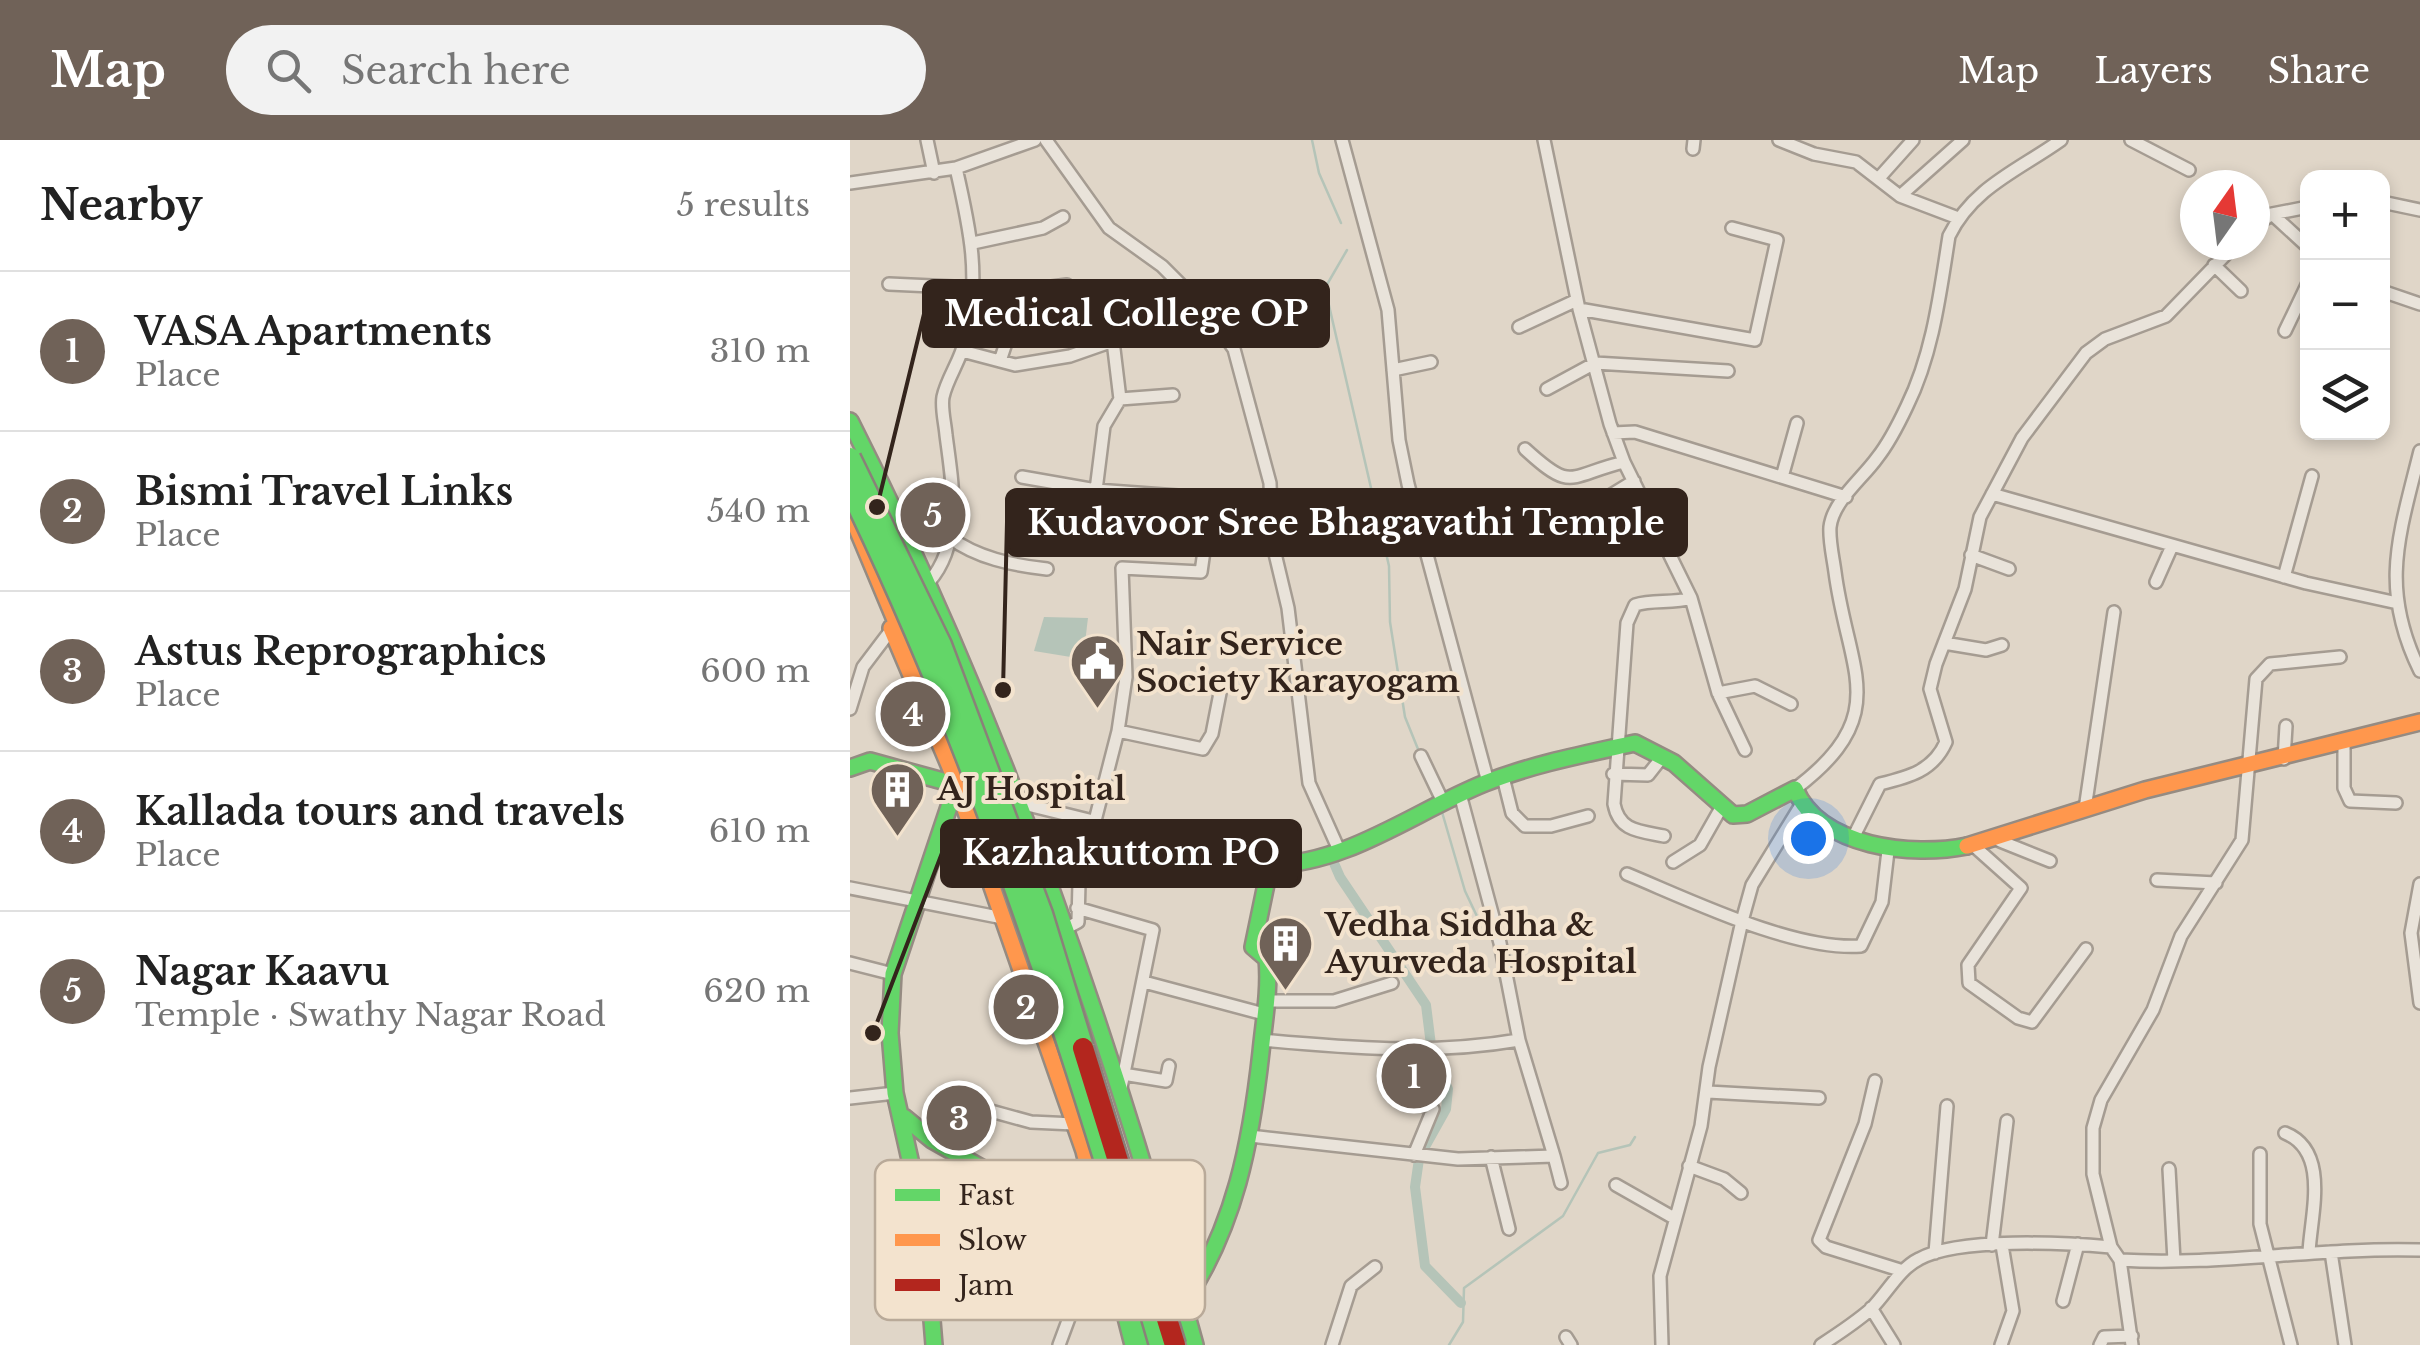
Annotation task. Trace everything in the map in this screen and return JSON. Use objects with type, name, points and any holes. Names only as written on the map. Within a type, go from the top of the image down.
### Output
[{"type":"main road","points":[[850,421],[929,582],[1072,968],[1133,1160]]},
{"type":"main road","points":[[850,458],[941,645],[1029,878],[1121,1160]]},
{"type":"main road","points":[[850,488],[926,650],[1028,916],[1107,1160]]},
{"type":"main road","points":[[853,525],[896,516]]},
{"type":"main road","points":[[896,516],[1065,928],[1138,1160]]},
{"type":"main road","points":[[853,525],[892,630],[962,787],[1084,1160]]},
{"type":"main road","points":[[853,525],[1018,921],[1097,1160]]},
{"type":"main road","points":[[1205,1271],[1243,1175],[1250,1136],[1267,959],[1253,947],[1270,865],[1304,863],[1339,850],[1496,780],[1635,743],[1663,756],[1733,816],[1798,797],[1853,838],[1888,850],[2000,841],[2146,789],[2344,746],[2420,722]]},
{"type":"main road","points":[[850,768],[870,761],[1013,802]]},
{"type":"main road","points":[[911,1160],[904,1116],[895,1093],[890,1033],[892,974],[962,787]]},
{"type":"main road","points":[[904,1116],[932,1140],[967,1160]]},
{"type":"main road","points":[[917,1160],[922,1148],[932,1140]]},
{"type":"main road","points":[[932,1320],[934,1345]]},
{"type":"main road","points":[[1131,1320],[1133,1345]]},
{"type":"main road","points":[[1133,1320],[1145,1345]]},
{"type":"main road","points":[[1153,1320],[1160,1345]]},
{"type":"main road","points":[[1168,1320],[1175,1345]]},
{"type":"main road","points":[[1180,1320],[1184,1345]]},
{"type":"main road","points":[[1184,1320],[1194,1345]]},
{"type":"street","points":[[927,140],[934,173]]},
{"type":"street","points":[[850,182],[934,173],[1035,140]]},
{"type":"street","points":[[1046,140],[1109,228],[1162,266],[1207,311],[1234,349],[1270,483],[1272,541],[1288,608],[1309,784],[1339,850]]},
{"type":"street","points":[[1342,140],[1388,310],[1408,484],[1496,780],[1512,812],[1525,826],[1550,826],[1588,816]]},
{"type":"street","points":[[1544,140],[1578,304],[1613,433],[1692,598],[1718,692],[1745,750]]},
{"type":"street","points":[[1779,140],[1814,154],[1856,162],[1900,196],[1958,218]]},
{"type":"street","points":[[1878,178],[1913,140]]},
{"type":"street","points":[[1900,196],[1963,140]]},
{"type":"street","points":[[1662,1345],[1660,1276],[1708,1092],[1709,1067],[1752,885],[1798,797],[1844,742],[1857,714],[1860,696],[1838,598],[1830,530],[1846,497],[1880,455],[1924,367],[1949,236],[1958,218],[1967,205],[2018,164],[2061,140]]},
{"type":"street","points":[[2131,140],[2189,170]]},
{"type":"street","points":[[929,582],[938,571],[949,537],[954,494],[942,398],[962,351],[976,292],[972,243],[956,168]]},
{"type":"street","points":[[2390,204],[2420,210]]},
{"type":"street","points":[[2272,214],[2300,209]]},
{"type":"street","points":[[2272,214],[2300,239]]},
{"type":"street","points":[[972,243],[1043,228],[1063,217]]},
{"type":"street","points":[[1519,327],[1578,304],[1754,340],[1777,240],[1732,228]]},
{"type":"street","points":[[1853,838],[1880,784],[1922,772],[1939,757],[1946,742],[1930,689],[1965,589],[1980,517],[2022,438],[2074,365],[2105,339],[2166,316],[2219,260]]},
{"type":"street","points":[[2214,265],[2241,291]]},
{"type":"street","points":[[889,284],[1018,293],[1067,285]]},
{"type":"street","points":[[1000,361],[1018,307],[1018,293]]},
{"type":"street","points":[[2390,294],[2420,304]]},
{"type":"street","points":[[2285,331],[2300,299]]},
{"type":"street","points":[[962,351],[1015,365],[1070,356],[1133,334]]},
{"type":"street","points":[[1096,490],[1104,426],[1120,400],[1113,341]]},
{"type":"street","points":[[1393,370],[1431,362]]},
{"type":"street","points":[[1547,388],[1595,364],[1728,371]]},
{"type":"street","points":[[1120,400],[1173,396]]},
{"type":"street","points":[[1782,477],[1796,424]]},
{"type":"street","points":[[1613,433],[1635,432],[1846,497]]},
{"type":"street","points":[[1525,449],[1554,475],[1566,480],[1624,462]]},
{"type":"street","points":[[2420,450],[2400,529],[2394,602],[2420,671]]},
{"type":"street","points":[[2284,577],[2312,476]]},
{"type":"street","points":[[1022,477],[1096,490],[1178,496],[1193,502],[1208,523],[1201,572],[1122,568],[1126,677],[1118,730],[1092,821],[1078,922],[1065,928]]},
{"type":"street","points":[[1567,522],[1634,481]]},
{"type":"street","points":[[1992,494],[2284,577],[2394,602]]},
{"type":"street","points":[[949,537],[965,549],[1012,564],[1047,569]]},
{"type":"street","points":[[2156,582],[2172,546]]},
{"type":"street","points":[[1971,555],[2009,569]]},
{"type":"street","points":[[1664,836],[1622,824],[1614,804],[1613,774],[1629,614],[1645,602],[1670,604],[1692,598]]},
{"type":"street","points":[[2086,809],[2114,612]]},
{"type":"street","points":[[850,709],[863,667],[892,630]]},
{"type":"street","points":[[1944,644],[1986,650],[2002,645]]},
{"type":"street","points":[[2100,1345],[2104,1337],[2132,1340],[2120,1260],[2111,1246],[2093,1174],[2093,1128],[2101,1100],[2153,1010],[2181,936],[2242,840],[2253,688],[2260,670],[2282,661],[2340,658]]},
{"type":"street","points":[[1718,692],[1756,686],[1791,704]]},
{"type":"street","points":[[1118,730],[1203,749],[1210,743],[1221,688]]},
{"type":"street","points":[[2284,759],[2286,726]]},
{"type":"street","points":[[2344,746],[2344,788],[2350,801],[2396,803]]},
{"type":"street","points":[[1421,756],[1452,798],[1500,943],[1519,1040],[1561,1183]]},
{"type":"street","points":[[1613,774],[1648,775],[1663,756]]},
{"type":"street","points":[[1013,802],[1092,821]]},
{"type":"street","points":[[1673,862],[1700,845],[1721,808]]},
{"type":"street","points":[[2000,841],[2050,862]]},
{"type":"street","points":[[1974,846],[2021,888],[1968,965],[1969,982],[2018,1018],[2032,1022],[2086,949]]},
{"type":"street","points":[[1627,874],[1742,921],[1842,948],[1860,946],[1882,902],[1888,850]]},
{"type":"street","points":[[2157,880],[2216,884]]},
{"type":"street","points":[[2420,884],[2411,933],[2420,1003]]},
{"type":"street","points":[[850,888],[1002,918]]},
{"type":"street","points":[[1077,908],[1153,930],[1120,1097]]},
{"type":"street","points":[[850,962],[892,974]]},
{"type":"street","points":[[1144,982],[1265,1008],[1313,1004],[1392,983]]},
{"type":"street","points":[[1260,1040],[1352,1048],[1452,1050],[1519,1040]]},
{"type":"street","points":[[1123,1074],[1166,1081],[1169,1066]]},
{"type":"street","points":[[1875,1081],[1865,1124],[1819,1240],[1826,1248],[1903,1271]]},
{"type":"street","points":[[1708,1092],[1820,1098]]},
{"type":"street","points":[[850,1098],[895,1093]]},
{"type":"street","points":[[1414,1154],[1433,1108],[1422,1105]]},
{"type":"street","points":[[1935,1253],[1947,1106]]},
{"type":"street","points":[[980,1108],[1031,1122],[1074,1124]]},
{"type":"street","points":[[2001,1345],[2013,1310],[1997,1245],[2007,1121]]},
{"type":"street","points":[[2285,1134],[2302,1142],[2314,1168],[2309,1252]]},
{"type":"street","points":[[1250,1136],[1414,1154],[1554,1156]]},
{"type":"street","points":[[2260,1154],[2260,1224],[2291,1345]]},
{"type":"street","points":[[1491,1157],[1509,1229]]},
{"type":"street","points":[[1689,1166],[1724,1179],[1741,1193]]},
{"type":"street","points":[[2170,1169],[2174,1262]]},
{"type":"street","points":[[1616,1185],[1674,1218]]},
{"type":"street","points":[[2062,1301],[2078,1244]]},
{"type":"street","points":[[1821,1345],[1872,1308],[1903,1271],[1935,1253],[1997,1245],[2111,1246]]},
{"type":"street","points":[[2120,1260],[2174,1262],[2267,1254],[2420,1250]]},
{"type":"street","points":[[2331,1252],[2345,1345]]},
{"type":"street","points":[[1332,1345],[1351,1286],[1375,1267]]},
{"type":"street","points":[[1872,1308],[1894,1345]]},
{"type":"street","points":[[1060,1345],[1069,1320]]},
{"type":"shaded area","points":[[1044,617],[1088,618],[1083,659],[1034,651]]},
{"type":"waterway","points":[[1312,140],[1319,173],[1341,223]]},
{"type":"waterway","points":[[1347,250],[1325,288],[1389,566],[1390,622],[1405,717],[1420,754]]},
{"type":"waterway","points":[[1442,812],[1465,891],[1484,931]]},
{"type":"waterway","points":[[1330,854],[1340,877],[1426,1005],[1432,1053],[1448,1089],[1446,1109],[1422,1152]]},
{"type":"waterway","points":[[1499,975],[1505,997]]},
{"type":"waterway","points":[[1449,1345],[1463,1322],[1464,1288],[1563,1216],[1598,1153],[1630,1145],[1635,1137]]},
{"type":"waterway","points":[[1419,1159],[1415,1187],[1425,1266],[1461,1303]]},
{"type":"traffic: fast","points":[[850,421],[904,532],[1002,759],[1087,991],[1142,1160]]},
{"type":"traffic: fast","points":[[850,458],[941,645],[1042,914],[1083,1048]]},
{"type":"traffic: fast","points":[[850,489],[943,697],[984,803],[1060,1018],[1104,1160]]},
{"type":"traffic: fast","points":[[1205,1268],[1238,1183],[1252,1119],[1267,994],[1267,959],[1253,947],[1270,865],[1327,856],[1354,846],[1503,776],[1635,743],[1674,763],[1733,815],[1747,814],[1795,789],[1807,809],[1825,824],[1870,844],[1921,850],[1967,846]]},
{"type":"traffic: fast","points":[[850,768],[870,761],[961,786]]},
{"type":"traffic: fast","points":[[910,1160],[895,1093],[890,1033],[893,974],[956,786]]},
{"type":"traffic: fast","points":[[904,1117],[932,1140],[967,1160]]},
{"type":"traffic: fast","points":[[932,1320],[934,1345]]},
{"type":"traffic: fast","points":[[1127,1320],[1133,1345]]},
{"type":"traffic: fast","points":[[1139,1320],[1145,1345]]},
{"type":"traffic: fast","points":[[1152,1320],[1160,1345]]},
{"type":"traffic: fast","points":[[1188,1320],[1195,1345]]},
{"type":"traffic: slow","points":[[850,512],[995,859]]},
{"type":"traffic: slow","points":[[891,628],[952,772],[1086,1160]]},
{"type":"traffic: slow","points":[[1967,846],[2145,790],[2420,722]]},
{"type":"traffic: jam","points":[[1083,1048],[1118,1160]]},
{"type":"traffic: jam","points":[[1167,1320],[1175,1345]]},
{"type":"place","name":"Medical College OP","points":[[877,507]]},
{"type":"place","name":"Nagar Kaavu","points":[[933,515]]},
{"type":"place","name":"Kudavoor Sree Bhagavathi Temple","points":[[1003,690]]},
{"type":"place","name":"Nair Service Society Karayogam","points":[[1097,711]]},
{"type":"place","name":"Kallada tours and travels","points":[[913,714]]},
{"type":"place","name":"AJ Hospital","points":[[898,838]]},
{"type":"place","name":"Vedha Siddha & Ayurveda Hospital","points":[[1286,992]]},
{"type":"place","name":"Bismi Travel Links","points":[[1026,1007]]},
{"type":"place","name":"Kazhakuttom PO","points":[[873,1033]]},
{"type":"place","name":"VASA Apartments","points":[[1414,1076]]},
{"type":"place","name":"Astus Reprographics","points":[[959,1118]]}]
